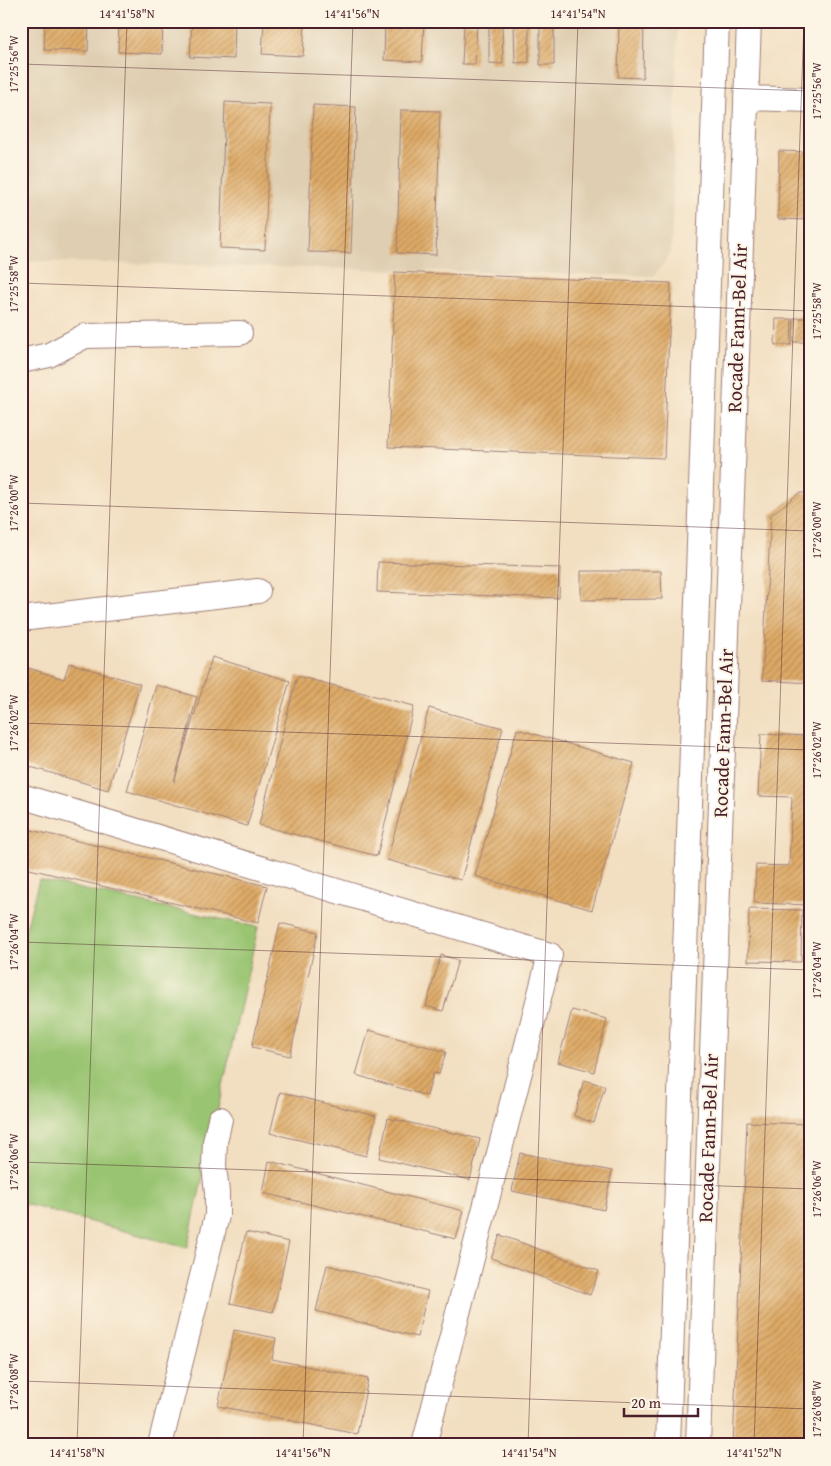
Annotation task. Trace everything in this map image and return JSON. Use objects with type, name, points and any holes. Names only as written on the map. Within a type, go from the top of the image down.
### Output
[{"type":"street","name":"Rocade Fann-Bel Air","points":[[668,1445],[717,21]]},
{"type":"street","name":"Rocade Fann-Bel Air","points":[[698,1445],[749,21]]},
{"type":"street","points":[[746,98],[810,100]]},
{"type":"street","points":[[21,361],[49,355],[85,336],[240,333]]},
{"type":"street","points":[[21,619],[258,591]]},
{"type":"street","points":[[21,796],[550,955],[424,1445]]},
{"type":"street","points":[[160,1445],[217,1216],[214,1165],[215,1142],[220,1118]]},
{"type":"shaded area","points":[[21,21],[678,21],[671,253],[654,276],[21,261]]},
{"type":"green space","points":[[39,880],[258,927],[187,1248],[21,1203],[21,947]]},
{"type":"building","points":[[45,21],[89,21],[88,51],[44,50]]},
{"type":"building","points":[[119,21],[163,21],[162,54],[118,52]]},
{"type":"building","points":[[192,21],[235,21],[234,59],[190,57]]},
{"type":"building","points":[[264,21],[305,21],[303,56],[262,54]]},
{"type":"building","points":[[385,21],[424,21],[422,62],[384,60]]},
{"type":"building","points":[[489,21],[502,21],[503,64],[489,63]]},
{"type":"building","points":[[619,21],[644,21],[643,78],[618,77]]},
{"type":"building","points":[[464,23],[477,24],[475,64],[462,64]]},
{"type":"building","points":[[529,23],[529,62],[515,63],[514,24]]},
{"type":"building","points":[[540,23],[554,23],[554,65],[540,65]]},
{"type":"building","points":[[225,102],[270,104],[265,250],[220,248]]},
{"type":"building","points":[[313,105],[356,107],[351,253],[308,252]]},
{"type":"building","points":[[401,110],[440,111],[436,255],[397,253]]},
{"type":"building","points":[[779,151],[810,152],[810,220],[778,219]]},
{"type":"building","points":[[395,272],[671,283],[664,458],[388,447]]},
{"type":"building","points":[[794,318],[810,318],[810,342],[793,342]]},
{"type":"building","points":[[776,319],[792,319],[791,345],[775,345]]},
{"type":"building","points":[[799,493],[810,493],[810,683],[762,680],[771,515]]},
{"type":"building","points":[[378,562],[560,568],[559,598],[377,592]]},
{"type":"building","points":[[581,571],[661,571],[662,599],[581,600]]},
{"type":"building","points":[[212,657],[290,681],[247,826],[127,791],[156,685],[197,697],[174,782]]},
{"type":"building","points":[[69,663],[140,684],[108,790],[21,764],[21,681],[25,667],[64,679]]},
{"type":"building","points":[[297,676],[414,706],[377,856],[259,825]]},
{"type":"building","points":[[429,708],[503,728],[461,880],[387,860]]},
{"type":"building","points":[[517,729],[634,763],[592,910],[475,876]]},
{"type":"building","points":[[761,734],[810,736],[810,905],[754,903],[756,865],[789,866],[792,797],[758,796]]},
{"type":"building","points":[[27,829],[267,886],[258,923],[21,867],[21,852]]},
{"type":"building","points":[[749,909],[802,910],[801,962],[748,961]]},
{"type":"building","points":[[280,923],[318,932],[290,1056],[252,1047]]},
{"type":"building","points":[[441,955],[458,960],[443,1011],[426,1006]]},
{"type":"building","points":[[572,1010],[607,1019],[594,1072],[558,1062]]},
{"type":"building","points":[[369,1030],[446,1052],[439,1074],[433,1073],[427,1096],[356,1075]]},
{"type":"building","points":[[584,1080],[605,1086],[594,1123],[574,1116]]},
{"type":"building","points":[[280,1092],[376,1116],[366,1156],[270,1133]]},
{"type":"building","points":[[388,1118],[480,1139],[470,1180],[379,1158]]},
{"type":"building","points":[[747,1122],[810,1124],[810,1445],[733,1445]]},
{"type":"building","points":[[520,1153],[612,1171],[604,1210],[512,1191]]},
{"type":"building","points":[[269,1161],[464,1211],[456,1239],[263,1193]]},
{"type":"building","points":[[246,1232],[289,1242],[273,1312],[230,1303]]},
{"type":"building","points":[[500,1235],[599,1271],[590,1295],[491,1258]]},
{"type":"building","points":[[327,1265],[428,1291],[417,1337],[316,1311]]},
{"type":"building","points":[[234,1330],[276,1338],[272,1359],[368,1379],[357,1434],[218,1406]]}]
